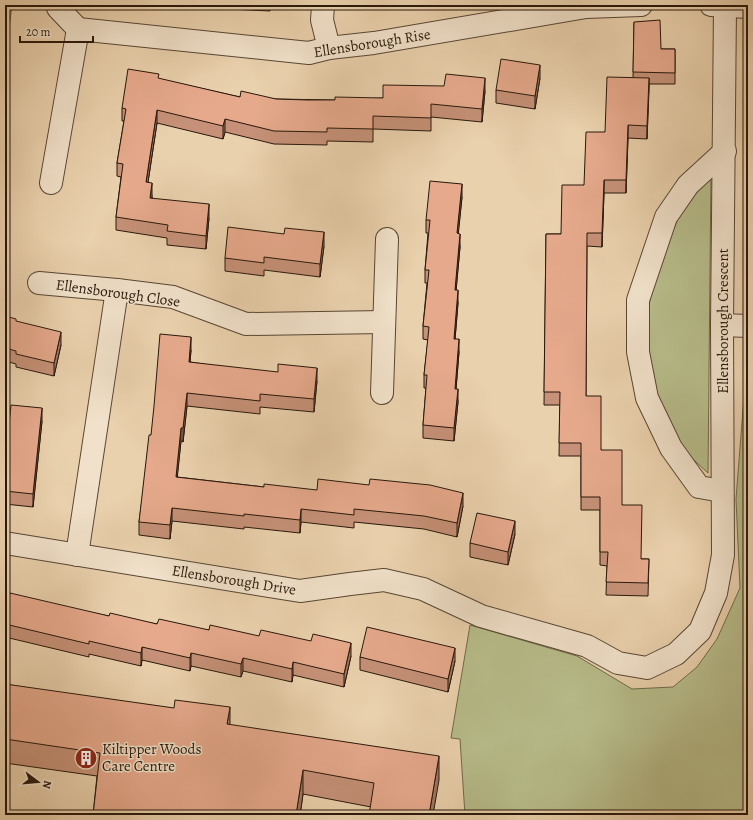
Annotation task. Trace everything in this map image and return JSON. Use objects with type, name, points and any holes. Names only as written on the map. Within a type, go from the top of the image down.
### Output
[{"type":"street","points":[[51,183],[78,29],[58,8],[58,5]]},
{"type":"street","points":[[323,5],[322,20],[329,48]]},
{"type":"street","name":"Ellensborough Rise","points":[[78,29],[309,53],[329,48],[374,43],[586,7],[641,5]]},
{"type":"street","points":[[718,5],[748,7]]},
{"type":"street","name":"Ellensborough Crescent","points":[[700,631],[716,593],[723,555],[722,325],[725,151],[718,5]]},
{"type":"street","points":[[722,491],[699,488],[671,448],[647,398],[638,352],[638,300],[666,217],[688,185],[725,151]]},
{"type":"street","points":[[382,393],[387,239]]},
{"type":"street","name":"Ellensborough Close","points":[[39,283],[117,290],[173,298],[246,324],[384,322]]},
{"type":"street","points":[[77,556],[117,290]]},
{"type":"street","points":[[722,325],[748,326]]},
{"type":"street","name":"Ellensborough Drive","points":[[5,543],[300,592],[384,580],[423,589],[481,616],[587,646],[618,662],[647,668],[676,654],[700,631]]},
{"type":"green space","points":[[5,5],[12,5],[5,60]]},
{"type":"green space","points":[[748,122],[748,290],[746,287]]},
{"type":"green space","points":[[711,172],[708,473],[681,448],[651,381],[646,323],[654,277],[678,219]]},
{"type":"green space","points":[[748,363],[748,815],[465,815],[460,739],[451,738],[470,625],[577,656],[632,689],[673,687],[697,667],[717,639],[740,588],[736,499],[746,371]]},
{"type":"building","points":[[660,20],[661,49],[675,49],[675,73],[633,72],[634,22]]},
{"type":"building","points":[[501,59],[540,65],[535,96],[496,90]]},
{"type":"building","points":[[128,69],[159,74],[158,78],[240,97],[241,91],[276,99],[308,100],[335,100],[335,97],[383,98],[383,85],[444,86],[446,74],[485,78],[482,109],[431,104],[431,118],[373,116],[373,129],[327,128],[327,132],[274,131],[225,119],[223,126],[157,110],[146,182],[152,183],[150,198],[209,204],[206,236],[167,231],[168,225],[116,217],[123,164],[117,163],[126,109],[122,108]]},
{"type":"building","points":[[607,77],[649,78],[647,126],[628,125],[626,180],[604,180],[602,233],[587,233],[586,396],[601,396],[601,450],[622,450],[622,505],[642,505],[641,559],[649,559],[648,583],[606,582],[608,552],[600,552],[600,497],[581,497],[581,443],[559,443],[560,392],[544,392],[546,234],[561,234],[562,185],[584,185],[586,132],[605,132]]},
{"type":"building","points":[[430,181],[462,184],[457,233],[460,234],[455,290],[458,290],[454,339],[459,339],[455,389],[458,389],[454,428],[423,425],[427,375],[424,375],[429,327],[423,326],[429,270],[425,270],[430,220],[426,220]]},
{"type":"building","points":[[228,227],[284,234],[285,228],[324,232],[320,264],[264,257],[264,263],[225,258]]},
{"type":"building","points":[[5,316],[16,319],[16,321],[61,332],[54,363],[16,354],[16,351],[5,348]]},
{"type":"building","points":[[160,334],[191,337],[189,362],[278,372],[278,364],[317,368],[314,399],[260,394],[260,401],[187,393],[183,428],[181,428],[176,477],[264,487],[264,484],[317,490],[318,479],[369,485],[370,479],[430,485],[463,493],[457,523],[424,516],[354,509],[354,515],[301,509],[300,520],[244,514],[244,516],[172,508],[170,525],[139,522],[149,435],[151,435]]},
{"type":"building","points":[[11,405],[42,408],[33,494],[5,491],[5,463]]},
{"type":"building","points":[[477,513],[515,521],[508,552],[470,543]]},
{"type":"building","points":[[10,593],[109,616],[110,613],[157,624],[159,619],[209,630],[210,625],[259,636],[261,630],[311,641],[313,634],[351,643],[344,674],[293,662],[292,669],[243,658],[241,664],[191,653],[190,658],[142,647],[141,653],[89,641],[89,644],[5,624],[5,596],[9,597]]},
{"type":"building","points":[[367,627],[455,648],[448,679],[360,657]]},
{"type":"building","name":"Kiltipper Woods Care Centre","points":[[5,684],[174,708],[175,700],[230,707],[227,724],[439,756],[429,815],[369,815],[374,783],[303,770],[296,815],[288,813],[287,815],[93,815],[100,753],[5,739]]},
{"type":"place","name":"Kiltipper Woods Care Centre","points":[[86,758]]}]
